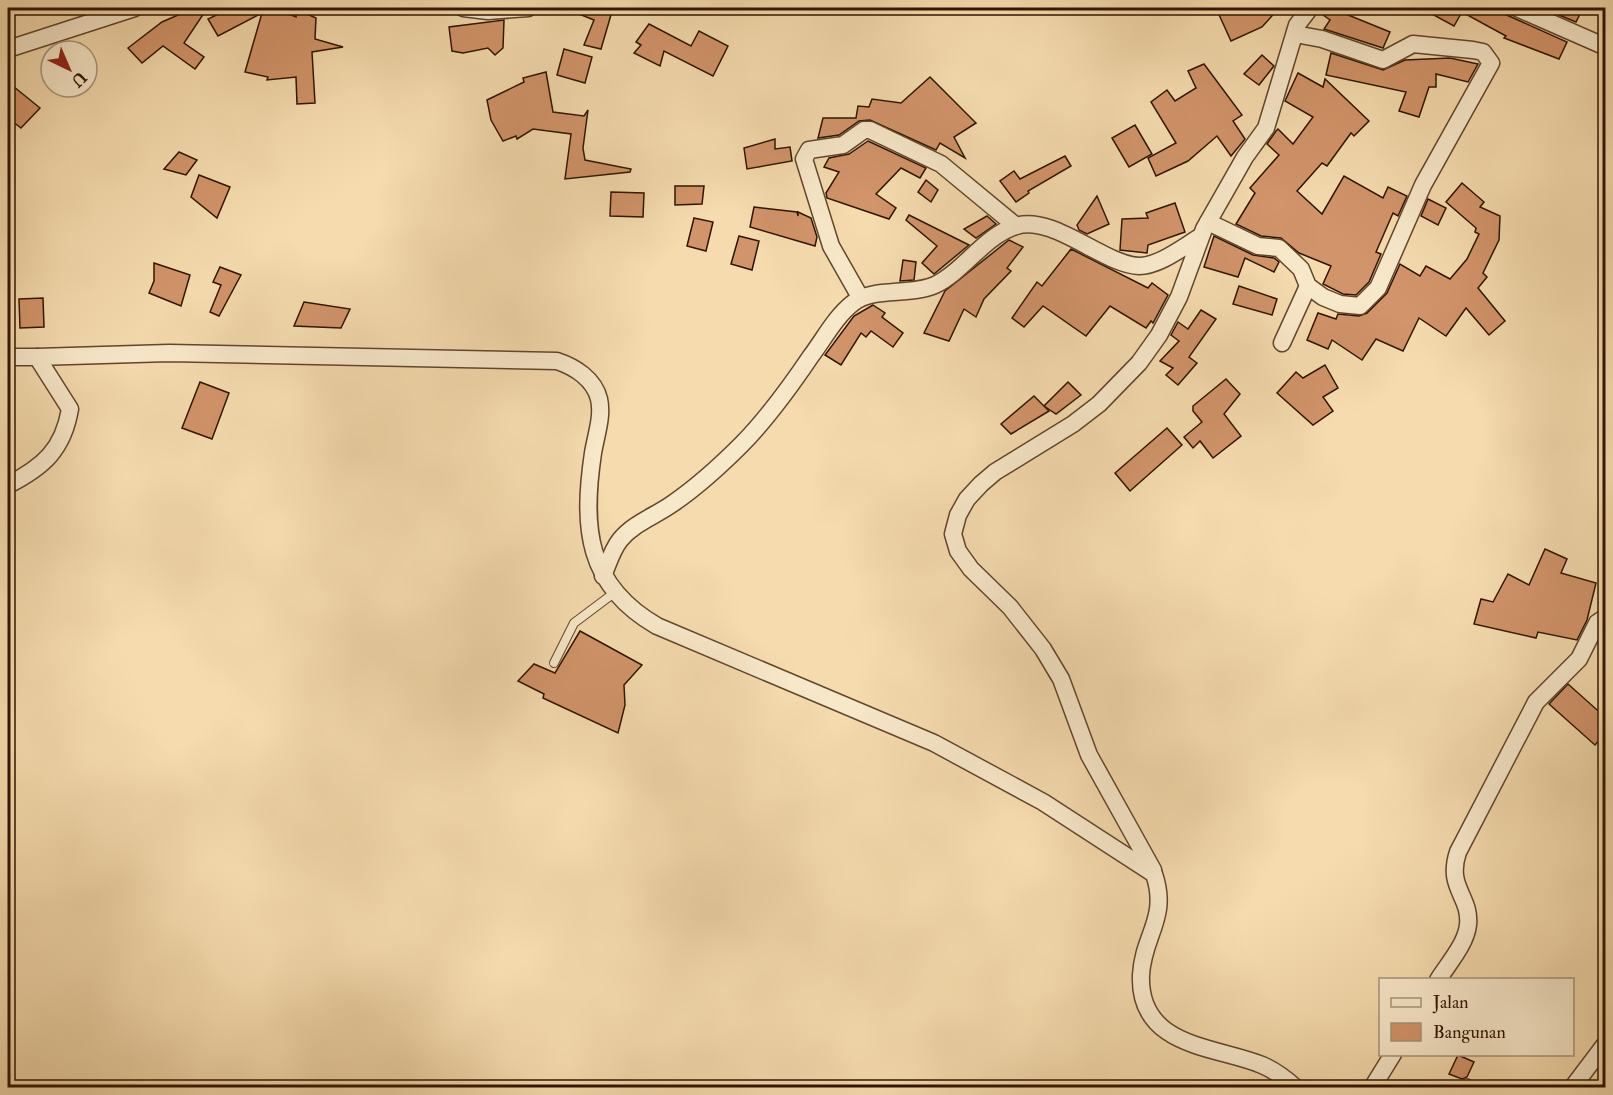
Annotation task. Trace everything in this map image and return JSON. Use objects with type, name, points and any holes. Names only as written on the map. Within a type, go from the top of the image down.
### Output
[{"type":"street","points":[[8,49],[135,8]]},
{"type":"street","points":[[463,8],[488,11],[528,8]]},
{"type":"street","points":[[1296,1088],[1262,1065],[1182,1041],[1159,1024],[1147,1007],[1141,985],[1142,958],[1155,928],[1161,902],[1154,874],[1089,755],[1061,679],[1043,649],[1010,607],[970,569],[958,551],[953,534],[958,515],[967,499],[981,484],[995,472],[1073,424],[1099,404],[1139,363],[1159,335],[1179,297],[1200,237],[1245,157],[1266,128],[1297,25],[1310,8]]},
{"type":"street","points":[[1517,8],[1546,13],[1605,46]]},
{"type":"street","points":[[1208,222],[1258,246],[1279,248],[1301,269],[1308,286],[1323,297],[1340,304],[1360,306],[1378,288],[1423,185],[1491,63],[1483,52],[1413,44],[1383,60],[1322,39],[1295,34]]},
{"type":"street","points":[[860,297],[831,246],[804,159],[809,150],[843,145],[864,130],[870,130],[941,164],[1016,226]]},
{"type":"street","points":[[603,576],[610,556],[626,534],[689,492],[742,444],[784,394],[842,313],[860,297],[880,292],[907,292],[937,284],[973,253],[1016,226],[1031,226],[1053,231],[1081,241],[1114,258],[1141,266],[1200,237]]},
{"type":"street","points":[[1282,343],[1308,286]]},
{"type":"street","points":[[8,357],[169,353],[557,361],[574,366],[589,381],[599,397],[601,412],[587,494],[591,547],[603,576],[614,593],[634,613],[657,626],[934,743],[1001,778],[1154,874]]},
{"type":"street","points":[[8,485],[31,473],[50,456],[66,431],[70,409],[37,357]]},
{"type":"street","points":[[1439,978],[1468,929],[1466,909],[1453,872],[1458,852],[1536,702],[1572,668],[1584,651],[1597,623],[1605,617]]},
{"type":"street","points":[[1572,1088],[1605,1043]]},
{"type":"street","points":[[1372,1088],[1392,1056]]},
{"type":"lane","points":[[554,663],[574,623],[614,593]]},
{"type":"building","points":[[194,8],[204,13],[184,43],[204,57],[195,69],[163,46],[142,63],[128,48],[162,22]]},
{"type":"building","points":[[231,8],[273,8],[296,17],[296,9],[316,18],[315,39],[343,47],[312,52],[315,103],[297,104],[296,77],[267,80],[268,77],[245,72],[262,13],[218,36],[208,19]]},
{"type":"building","points":[[564,8],[613,8],[601,49],[584,45],[594,20]]},
{"type":"building","points":[[1216,8],[1279,8],[1262,27],[1231,41]]},
{"type":"building","points":[[1320,8],[1331,8],[1390,32],[1383,48],[1324,29],[1330,20],[1319,12]]},
{"type":"building","points":[[1421,8],[1491,8],[1567,42],[1559,59],[1504,38],[1506,36],[1462,12],[1454,26]]},
{"type":"building","points":[[1562,8],[1583,8],[1576,22],[1559,15]]},
{"type":"building","points":[[504,20],[503,48],[495,55],[488,48],[463,53],[452,51],[449,27]]},
{"type":"building","points":[[649,24],[691,46],[699,31],[728,46],[713,76],[664,51],[660,66],[634,53],[641,45],[636,42]]},
{"type":"building","points":[[564,49],[592,57],[585,83],[557,75]]},
{"type":"building","points":[[1331,53],[1383,70],[1405,60],[1450,58],[1478,64],[1468,82],[1436,74],[1436,87],[1429,87],[1419,117],[1399,111],[1406,92],[1326,75]]},
{"type":"building","points":[[1262,55],[1274,66],[1259,85],[1244,74]]},
{"type":"building","points":[[1204,64],[1242,115],[1233,121],[1245,139],[1231,156],[1217,136],[1188,161],[1156,176],[1148,158],[1176,143],[1151,102],[1167,90],[1175,101],[1196,88],[1188,71]]},
{"type":"building","points":[[546,72],[553,112],[584,116],[588,110],[583,148],[585,160],[631,169],[630,172],[565,179],[571,134],[533,129],[517,139],[516,136],[503,141],[491,120],[487,100],[524,82],[523,78]]},
{"type":"building","points":[[1298,73],[1323,87],[1325,79],[1369,121],[1354,136],[1351,133],[1327,166],[1322,163],[1297,191],[1322,214],[1344,176],[1383,198],[1388,187],[1407,196],[1398,216],[1393,213],[1376,252],[1381,254],[1369,282],[1356,295],[1343,294],[1323,284],[1331,266],[1299,253],[1281,238],[1261,236],[1236,224],[1255,193],[1250,188],[1279,155],[1267,144],[1276,131],[1278,129],[1293,144],[1313,117],[1285,101]]},
{"type":"building","points":[[930,77],[976,123],[954,137],[965,158],[940,143],[936,150],[870,120],[859,121],[839,135],[818,138],[823,118],[856,118],[858,106],[869,107],[872,99],[901,103]]},
{"type":"building","points":[[8,82],[40,108],[21,128],[8,118]]},
{"type":"building","points":[[1135,125],[1152,154],[1129,167],[1112,138]]},
{"type":"building","points":[[775,139],[775,149],[790,147],[792,161],[747,169],[744,148]]},
{"type":"building","points":[[868,141],[926,168],[920,178],[901,168],[876,194],[896,208],[889,219],[827,198],[826,193],[839,172],[824,167],[829,158],[849,154]]},
{"type":"building","points":[[179,152],[197,160],[186,175],[164,169]]},
{"type":"building","points":[[1065,156],[1071,166],[1028,191],[1029,193],[1016,202],[1000,181],[1014,171],[1020,179]]},
{"type":"building","points":[[199,175],[230,187],[217,218],[191,197]]},
{"type":"building","points":[[926,180],[938,190],[931,202],[918,192]]},
{"type":"building","points":[[1462,183],[1484,202],[1480,207],[1500,216],[1499,240],[1483,273],[1487,277],[1478,288],[1505,321],[1489,335],[1466,308],[1446,336],[1419,318],[1403,351],[1376,339],[1362,360],[1332,340],[1328,349],[1307,340],[1318,313],[1336,319],[1338,314],[1359,316],[1367,313],[1387,293],[1400,264],[1420,276],[1426,266],[1450,279],[1467,259],[1479,234],[1475,232],[1476,228],[1446,202]]},
{"type":"building","points":[[675,186],[704,186],[702,204],[675,205]]},
{"type":"building","points":[[611,192],[644,193],[643,217],[610,216]]},
{"type":"building","points":[[1097,196],[1109,224],[1087,234],[1079,230],[1077,225]]},
{"type":"building","points":[[1428,199],[1446,208],[1438,225],[1421,216]]},
{"type":"building","points":[[1175,203],[1185,232],[1148,245],[1147,253],[1120,250],[1122,219],[1148,218],[1146,213]]},
{"type":"building","points":[[754,207],[797,212],[798,216],[798,212],[811,218],[817,237],[815,246],[750,227]]},
{"type":"building","points":[[909,215],[969,245],[934,274],[922,263],[937,246],[906,220]]},
{"type":"building","points":[[987,216],[996,224],[976,238],[964,229]]},
{"type":"building","points":[[694,218],[713,222],[706,251],[687,246]]},
{"type":"building","points":[[739,236],[759,241],[752,270],[731,264]]},
{"type":"building","points":[[1214,236],[1253,255],[1274,258],[1279,262],[1274,272],[1245,258],[1238,277],[1204,267]]},
{"type":"building","points":[[1009,240],[1023,247],[1007,268],[1011,271],[984,299],[976,317],[964,309],[949,341],[924,333],[945,291]]},
{"type":"building","points":[[1071,249],[1148,288],[1152,283],[1168,295],[1153,323],[1151,321],[1146,328],[1110,306],[1086,336],[1043,306],[1024,327],[1012,318],[1037,282],[1042,286]]},
{"type":"building","points":[[903,260],[916,262],[914,280],[900,281]]},
{"type":"building","points":[[154,263],[190,275],[181,306],[149,293],[154,281]]},
{"type":"building","points":[[220,267],[241,275],[219,316],[210,312],[221,285],[213,282]]},
{"type":"building","points":[[1239,286],[1277,299],[1272,315],[1233,304]]},
{"type":"building","points":[[43,298],[44,327],[20,328],[19,299]]},
{"type":"building","points":[[304,302],[350,309],[341,328],[294,326]]},
{"type":"building","points":[[873,305],[885,313],[882,317],[903,333],[893,347],[871,331],[866,337],[861,333],[841,365],[825,355],[854,316]]},
{"type":"building","points":[[1201,310],[1216,319],[1189,357],[1197,363],[1178,385],[1166,375],[1173,368],[1160,361],[1179,341],[1171,335],[1178,322],[1188,329]]},
{"type":"building","points":[[1325,365],[1338,388],[1323,397],[1333,411],[1313,425],[1277,393],[1296,372],[1303,378]]},
{"type":"building","points":[[1226,379],[1240,394],[1224,414],[1241,436],[1213,458],[1200,441],[1193,448],[1184,437],[1202,422],[1193,411],[1193,406]]},
{"type":"building","points":[[200,382],[229,393],[212,439],[182,428]]},
{"type":"building","points":[[1068,382],[1081,395],[1056,414],[1044,406]]},
{"type":"building","points":[[1034,396],[1049,411],[1011,434],[1001,424]]},
{"type":"building","points":[[1167,428],[1182,445],[1130,491],[1115,473]]},
{"type":"building","points":[[1545,549],[1567,559],[1561,573],[1596,583],[1587,620],[1577,640],[1538,632],[1536,638],[1474,624],[1481,599],[1493,602],[1508,574],[1529,585]]},
{"type":"building","points":[[580,631],[642,665],[624,685],[625,705],[618,733],[543,698],[544,694],[518,681],[534,664],[555,673]]},
{"type":"building","points":[[1568,684],[1605,717],[1605,733],[1595,745],[1549,704]]},
{"type":"building","points":[[1458,1056],[1474,1062],[1467,1077],[1462,1079],[1449,1074]]}]
